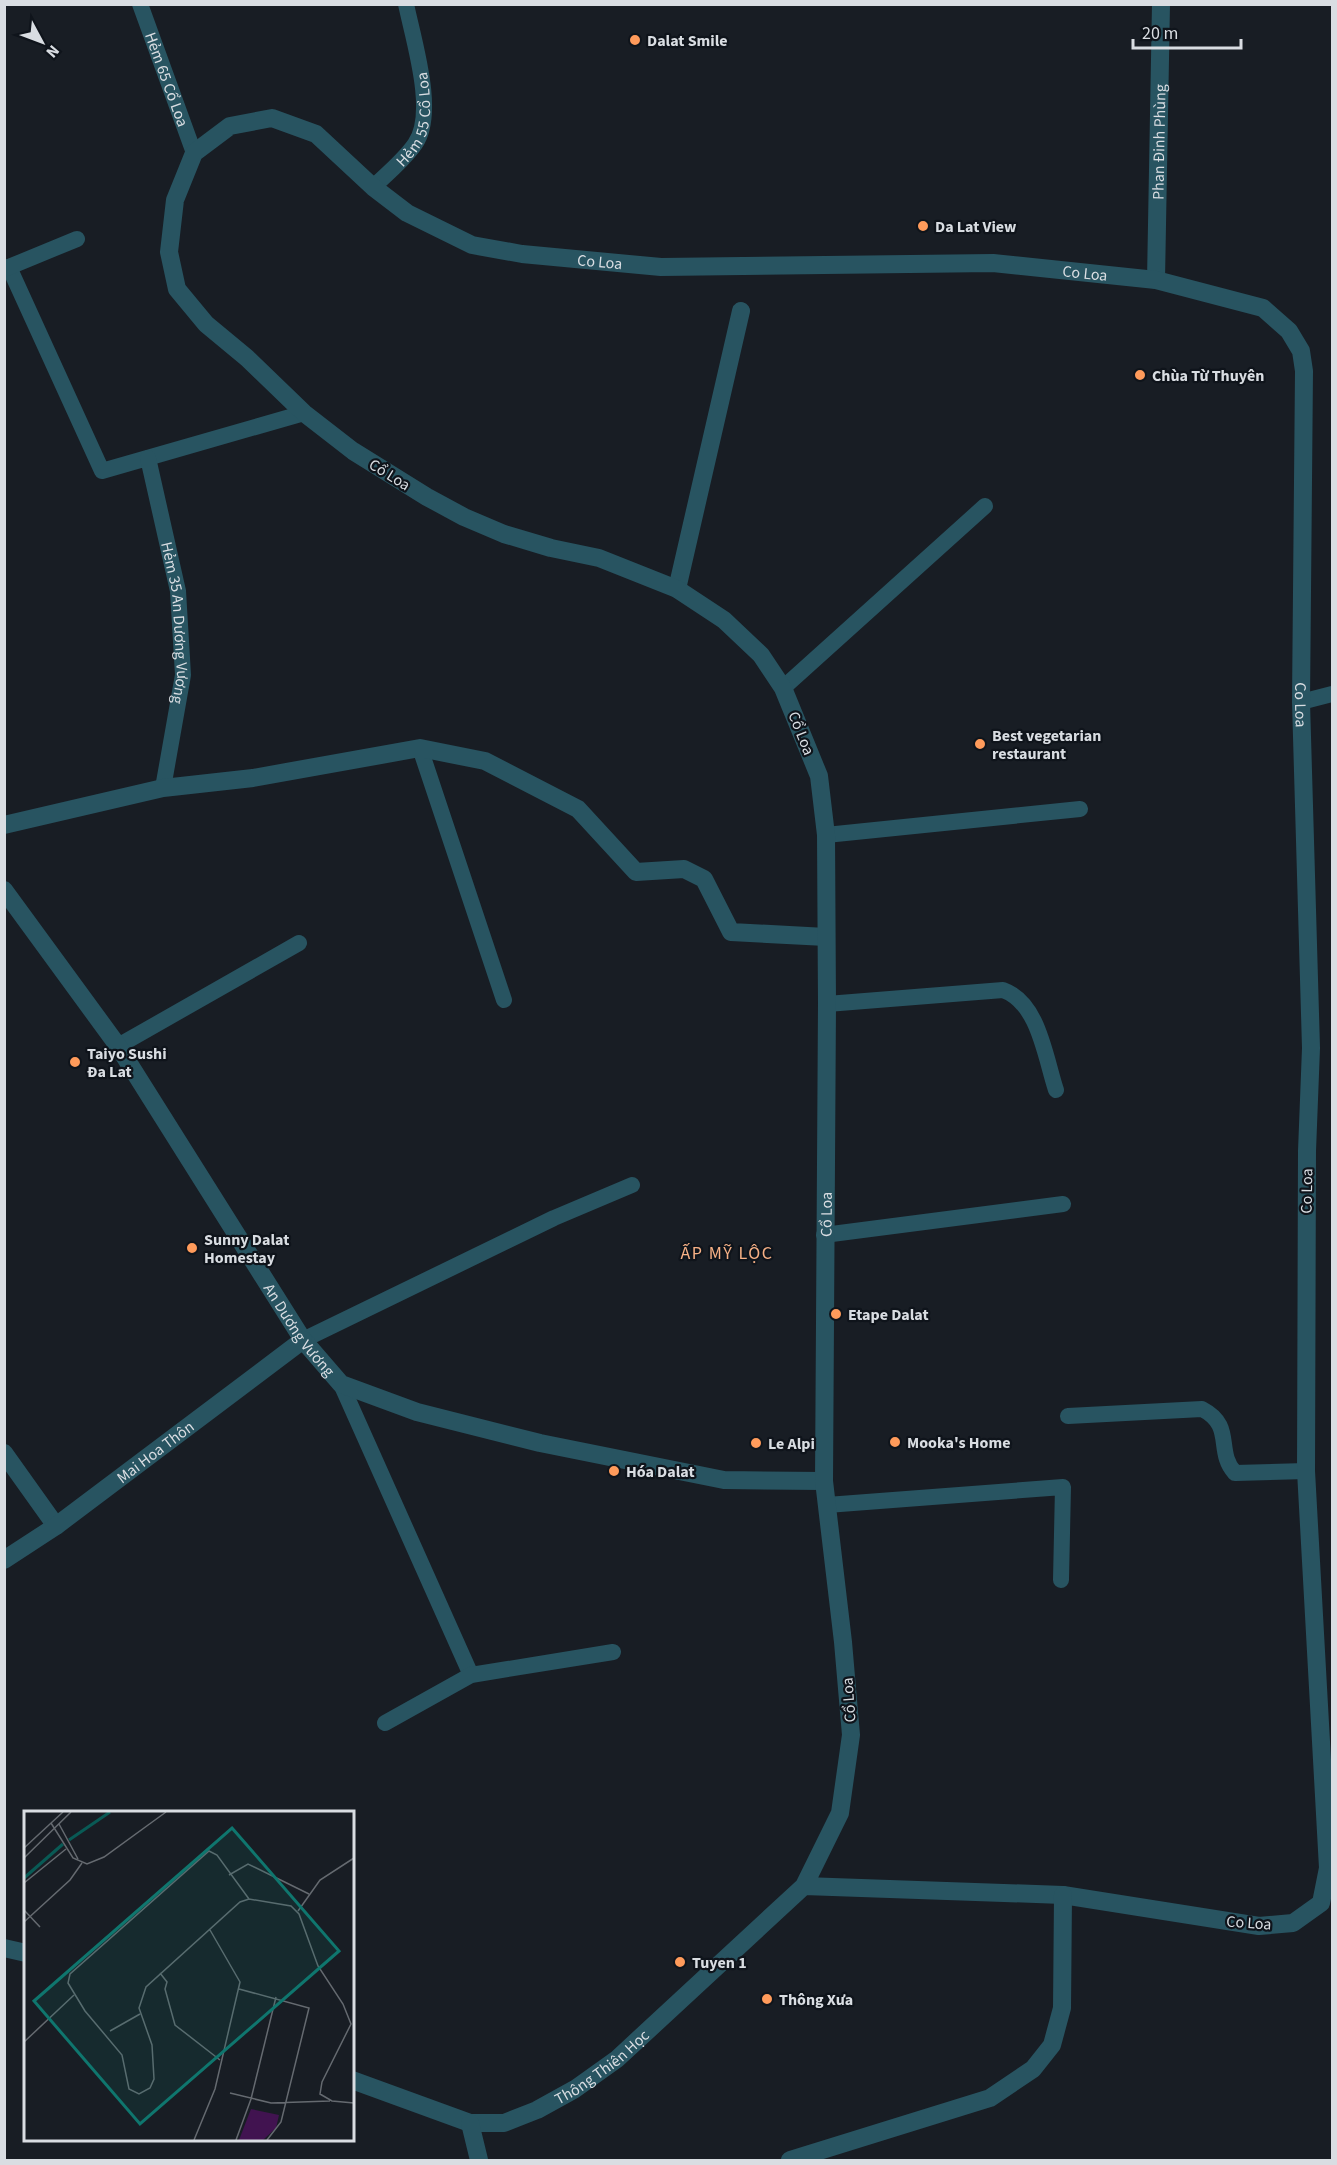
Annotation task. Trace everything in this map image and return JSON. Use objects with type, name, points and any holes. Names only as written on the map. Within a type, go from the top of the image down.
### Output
[{"type":"street","name":"Phan Đinh Phùng","points":[[1156,280],[1161,4]]},
{"type":"street","name":"Co Loa","points":[[194,153],[230,126],[272,118],[316,134],[373,187],[407,213],[472,245],[522,254],[661,267],[993,263],[1156,280],[1263,308],[1289,331],[1301,351],[1304,371],[1301,702],[1311,1048],[1306,1163],[1306,1471],[1328,1868],[1321,1902],[1293,1923],[1258,1926],[1063,1895],[804,1887]]},
{"type":"street","points":[[194,153],[175,200],[169,252],[177,289],[206,324],[247,358],[304,413]]},
{"type":"street","points":[[677,589],[741,311]]},
{"type":"street","name":"Cổ Loa","points":[[304,413],[353,451],[464,517],[523,539],[599,558],[677,589],[724,620],[761,655],[783,688],[819,776],[826,834],[828,1004],[824,1235],[824,1481],[843,1642],[850,1735],[840,1813],[804,1887]]},
{"type":"street","points":[[4,825],[163,788],[253,778],[420,748],[485,761],[578,809],[636,873],[684,869],[704,879],[731,932],[826,937]]},
{"type":"street","name":"An Dương Vương","points":[[4,890],[118,1046],[303,1340],[341,1384],[417,1412],[540,1443],[689,1473],[724,1480],[824,1481]]},
{"type":"street","name":"Mai Hoa Thôn","points":[[4,1560],[56,1526],[303,1340]]},
{"type":"street","points":[[4,1454],[56,1526]]},
{"type":"street","name":"Thông Thiên Học","points":[[354,2081],[470,2123],[504,2123],[537,2110],[575,2089],[617,2059],[804,1887]]},
{"type":"street","points":[[790,2160],[990,2098],[1033,2069],[1052,2045],[1062,2008],[1063,1895]]},
{"type":"street","points":[[4,1948],[24,1953]]},
{"type":"street","points":[[470,2123],[479,2160]]},
{"type":"lane","name":"Hẻm 65 Cổ Loa","points":[[140,4],[194,153]]},
{"type":"lane","name":"Hẻm 55 Cổ Loa","points":[[373,187],[417,143],[423,120],[424,95],[406,4]]},
{"type":"lane","points":[[77,239],[7,268],[102,471],[304,413]]},
{"type":"lane","name":"Hẻm 35 An Dương Vương","points":[[148,458],[178,591],[183,675],[163,788]]},
{"type":"lane","points":[[783,688],[985,506]]},
{"type":"lane","points":[[1301,702],[1332,694]]},
{"type":"lane","points":[[420,748],[504,1000]]},
{"type":"lane","points":[[826,834],[1080,809]]},
{"type":"lane","points":[[118,1046],[298,943]]},
{"type":"lane","points":[[828,1004],[1003,990],[1014,994],[1025,1004],[1033,1020],[1056,1090]]},
{"type":"lane","points":[[303,1340],[554,1218],[632,1185]]},
{"type":"lane","points":[[824,1235],[1063,1204]]},
{"type":"lane","points":[[341,1384],[471,1675]]},
{"type":"lane","points":[[1068,1416],[1202,1409],[1215,1416],[1220,1423],[1228,1466],[1235,1473],[1306,1471]]},
{"type":"lane","points":[[827,1505],[1063,1487],[1061,1580]]},
{"type":"lane","points":[[385,1723],[471,1675],[613,1652]]},
{"type":"place","name":"Dalat Smile","points":[[635,40]]},
{"type":"place","name":"Da Lat View","points":[[923,226]]},
{"type":"place","name":"Chùa Từ Thuyên","points":[[1140,375]]},
{"type":"place","name":"Best vegetarian restaurant","points":[[980,744]]},
{"type":"place","name":"Taiyo Sushi Đa Lat","points":[[75,1062]]},
{"type":"place","name":"Sunny Dalat Homestay","points":[[192,1248]]},
{"type":"place","name":"Etape Dalat","points":[[836,1314]]},
{"type":"place","name":"Mooka's Home","points":[[895,1442]]},
{"type":"place","name":"Le Alpi","points":[[756,1443]]},
{"type":"place","name":"Hóa Dalat","points":[[614,1471]]},
{"type":"place","name":"Tuyen 1","points":[[680,1962]]},
{"type":"place","name":"Thông Xưa","points":[[767,1999]]},
{"type":"district","name":"ẤP MỸ LỘC","points":[[727,1253]]}]
